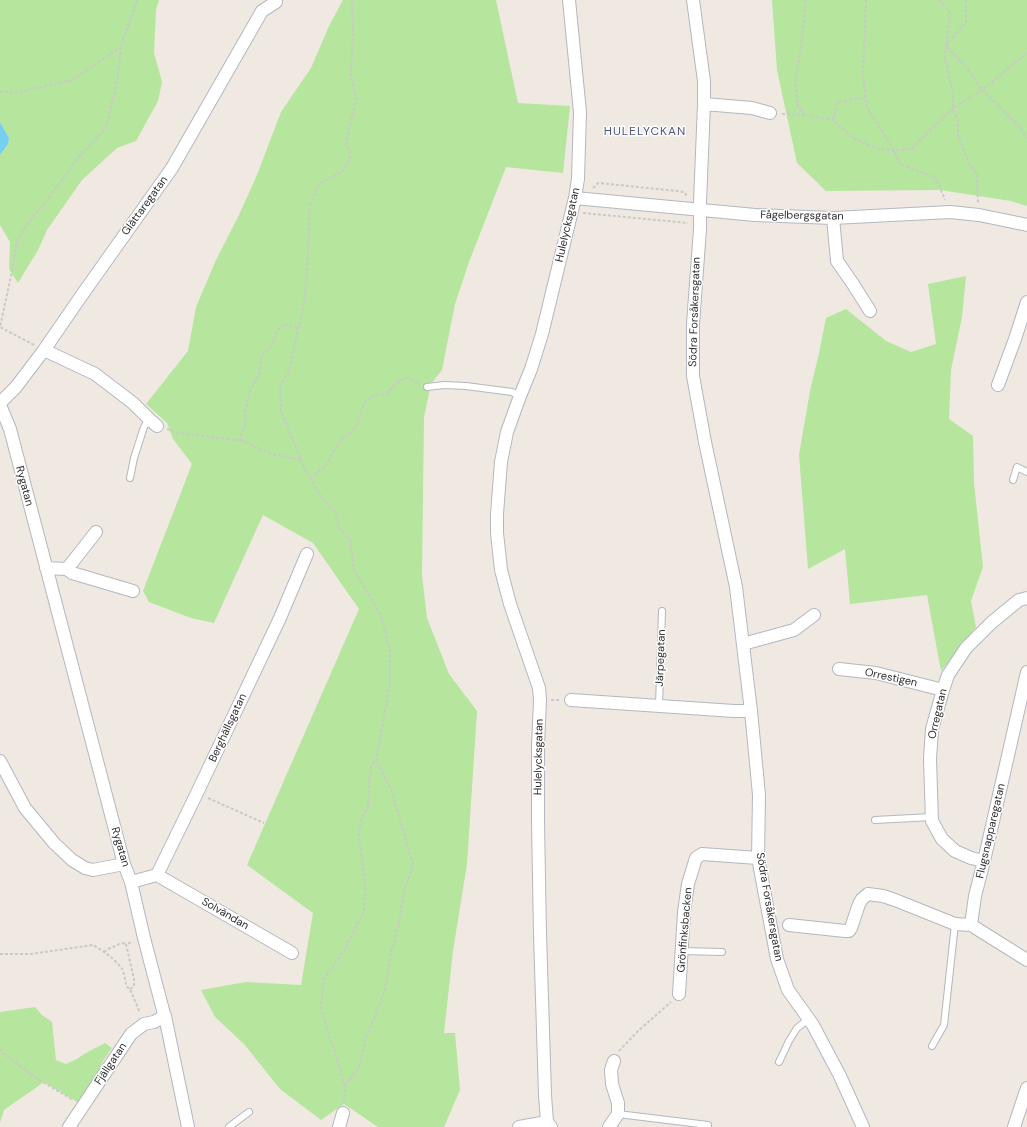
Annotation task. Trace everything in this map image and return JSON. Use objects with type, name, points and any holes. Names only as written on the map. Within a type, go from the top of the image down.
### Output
[{"type":"street","name":"Hulelycksgatan","points":[[549,1124],[545,1095],[538,822],[539,688],[510,604],[501,570],[497,533],[497,514],[501,462],[507,432],[531,369],[542,334],[572,212],[578,179],[580,112],[569,0]]},
{"type":"street","name":"Södra Forsåkersgatan","points":[[693,0],[704,81],[700,210],[693,324],[693,376],[705,442],[736,587],[751,711],[758,796],[758,858],[777,959],[788,990],[813,1025],[840,1076],[862,1127]]},
{"type":"street","name":"Glättaregatan","points":[[0,404],[16,387],[44,350],[174,166],[262,11],[276,2]]},
{"type":"street","points":[[704,104],[752,108],[770,113]]},
{"type":"street","name":"Fågelbergsgatan","points":[[575,198],[755,215],[832,218],[950,212],[979,215],[1027,225]]},
{"type":"street","points":[[832,218],[837,261],[870,311]]},
{"type":"street","points":[[998,385],[1011,352],[1027,302]]},
{"type":"street","points":[[44,350],[95,374],[133,403],[153,423]]},
{"type":"street","name":"Rygatan","points":[[0,404],[10,429],[124,864],[131,882],[165,1016],[188,1127]]},
{"type":"street","points":[[67,569],[96,532]]},
{"type":"street","name":"Berghällsgatan","points":[[157,875],[280,618],[308,554]]},
{"type":"street","points":[[46,568],[67,569],[72,573],[133,591]]},
{"type":"street","name":"Orregatan","points":[[984,861],[971,858],[955,851],[942,839],[932,821],[930,759],[932,729],[948,675],[966,648],[990,623],[1019,600],[1027,598]]},
{"type":"street","points":[[743,644],[794,630],[814,615]]},
{"type":"street","name":"Orrestigen","points":[[839,669],[876,673],[943,690]]},
{"type":"street","name":"Flugsnapparegatan","points":[[971,925],[975,896],[1021,726],[1027,672]]},
{"type":"street","points":[[571,700],[751,711]]},
{"type":"street","points":[[0,761],[25,808],[54,843],[72,860],[85,868],[92,870],[124,864]]},
{"type":"street","name":"Grönfinksbacken","points":[[679,994],[684,912],[688,884],[696,858],[702,854],[758,858]]},
{"type":"street","points":[[131,882],[157,875]]},
{"type":"street","name":"Solvändan","points":[[157,875],[292,953]]},
{"type":"street","points":[[790,925],[845,931],[851,928],[862,899],[868,894],[883,896],[955,924],[971,925],[1027,960]]},
{"type":"street","name":"Fjällgatan","points":[[69,1127],[131,1034],[144,1024],[154,1022],[165,1016]]},
{"type":"street","points":[[609,1127],[618,1114],[618,1103],[612,1084],[611,1070],[614,1061]]},
{"type":"street","points":[[1014,1127],[1027,1088]]},
{"type":"street","points":[[339,1127],[343,1113]]},
{"type":"street","points":[[519,1127],[549,1124]]},
{"type":"lane","points":[[427,387],[444,385],[466,386],[512,392],[520,396]]},
{"type":"lane","points":[[130,478],[134,458],[144,427],[153,423]]},
{"type":"lane","points":[[1013,480],[1016,468],[1027,472]]},
{"type":"lane","name":"Järpegatan","points":[[659,706],[662,611]]},
{"type":"lane","points":[[875,820],[932,817]]},
{"type":"lane","points":[[932,1046],[944,1025],[955,924]]},
{"type":"lane","points":[[682,951],[722,952]]},
{"type":"lane","points":[[779,1062],[797,1028],[809,1018]]},
{"type":"lane","points":[[229,1127],[249,1112]]},
{"type":"lane","points":[[618,1114],[708,1125]]},
{"type":"path","points":[[44,350],[0,327],[17,241],[28,223],[77,159],[106,128],[118,77],[121,47],[137,0]]},
{"type":"path","points":[[343,1113],[345,1086],[321,1008],[324,979],[346,947],[364,911],[364,880],[358,833],[362,818],[368,806],[371,767],[376,760],[390,682],[390,651],[381,616],[354,570],[350,539],[340,530],[335,511],[323,500],[305,469],[281,411],[280,386],[289,371],[304,303],[310,205],[320,183],[342,172],[352,156],[346,144],[356,99],[351,76],[353,30],[352,0]]},
{"type":"path","points":[[804,115],[798,106],[795,79],[801,48],[806,0]]},
{"type":"path","points":[[866,0],[864,74],[867,110],[878,124],[894,150],[900,164],[936,178],[950,212]]},
{"type":"path","points":[[939,0],[950,12],[945,56],[953,95],[953,108],[958,123],[958,135],[969,164],[976,174],[979,208]]},
{"type":"path","points":[[946,46],[966,22],[966,0]]},
{"type":"path","points":[[946,46],[970,72],[982,90],[1019,126],[1027,138]]},
{"type":"path","points":[[0,90],[14,93],[72,80],[121,47]]},
{"type":"path","points":[[770,113],[804,115],[833,120],[853,138],[876,148],[894,150],[912,148],[953,108],[982,90],[1027,53]]},
{"type":"path","points":[[833,120],[838,102],[866,97]]},
{"type":"path","points":[[589,192],[598,183],[684,192],[688,198]]},
{"type":"path","points":[[572,212],[699,224]]},
{"type":"path","points":[[240,441],[246,419],[245,410],[250,391],[258,374],[262,356],[273,344],[276,331],[285,324],[298,328]]},
{"type":"path","points":[[310,478],[325,467],[338,444],[356,427],[364,404],[372,396],[386,394],[399,381],[407,378],[427,387]]},
{"type":"path","points":[[178,433],[243,441],[268,453],[302,460]]},
{"type":"path","points":[[540,700],[571,700]]},
{"type":"path","points":[[345,1086],[359,1066],[367,1034],[385,991],[391,952],[398,927],[404,892],[413,865],[392,792],[376,760]]},
{"type":"path","points":[[197,793],[264,823]]},
{"type":"path","points":[[104,952],[122,943],[126,944],[144,938]]},
{"type":"path","points":[[126,944],[134,979],[134,986],[130,988]]},
{"type":"path","points":[[0,954],[31,954],[92,945],[111,957],[120,966],[127,987],[130,988],[144,1024]]},
{"type":"path","points":[[614,1061],[621,1048],[679,994]]},
{"type":"path","points":[[0,1049],[4,1054],[36,1078],[82,1106]]},
{"type":"green space","points":[[0,0],[159,0],[156,10],[154,53],[162,82],[158,101],[136,141],[117,148],[82,180],[47,230],[38,250],[18,283],[9,269],[10,242],[0,225],[0,155],[8,144],[9,138],[0,122]]},
{"type":"green space","points":[[343,0],[496,0],[518,103],[570,106],[563,173],[506,167],[469,262],[455,304],[442,370],[431,384],[424,417],[422,575],[427,618],[449,674],[477,711],[467,864],[453,951],[444,1033],[455,1033],[460,1090],[444,1127],[378,1127],[344,1104],[321,1120],[280,1089],[244,1044],[215,1017],[201,990],[246,982],[301,985],[313,913],[247,865],[359,609],[313,543],[263,515],[214,623],[191,618],[149,602],[143,591],[192,464],[173,439],[167,423],[146,404],[188,351],[196,307],[216,260],[257,175],[281,112],[311,68],[329,26]]},
{"type":"green space","points":[[772,0],[1027,0],[1027,206],[1011,201],[940,190],[826,191],[797,163],[777,70]]},
{"type":"green space","points":[[966,276],[962,317],[951,370],[949,419],[973,436],[974,483],[983,567],[971,601],[976,627],[941,671],[927,595],[850,604],[845,549],[808,569],[799,455],[810,391],[826,318],[846,309],[886,341],[911,352],[936,344],[928,284]]},
{"type":"green space","points":[[35,1007],[42,1015],[52,1022],[56,1060],[66,1064],[105,1043],[112,1048],[79,1103],[44,1082],[4,1110],[0,1123],[0,1012]]},
{"type":"water","points":[[0,122],[9,138],[8,144],[0,155]]},
{"type":"district","name":"HULELYCKAN","points":[[645,132]]}]
